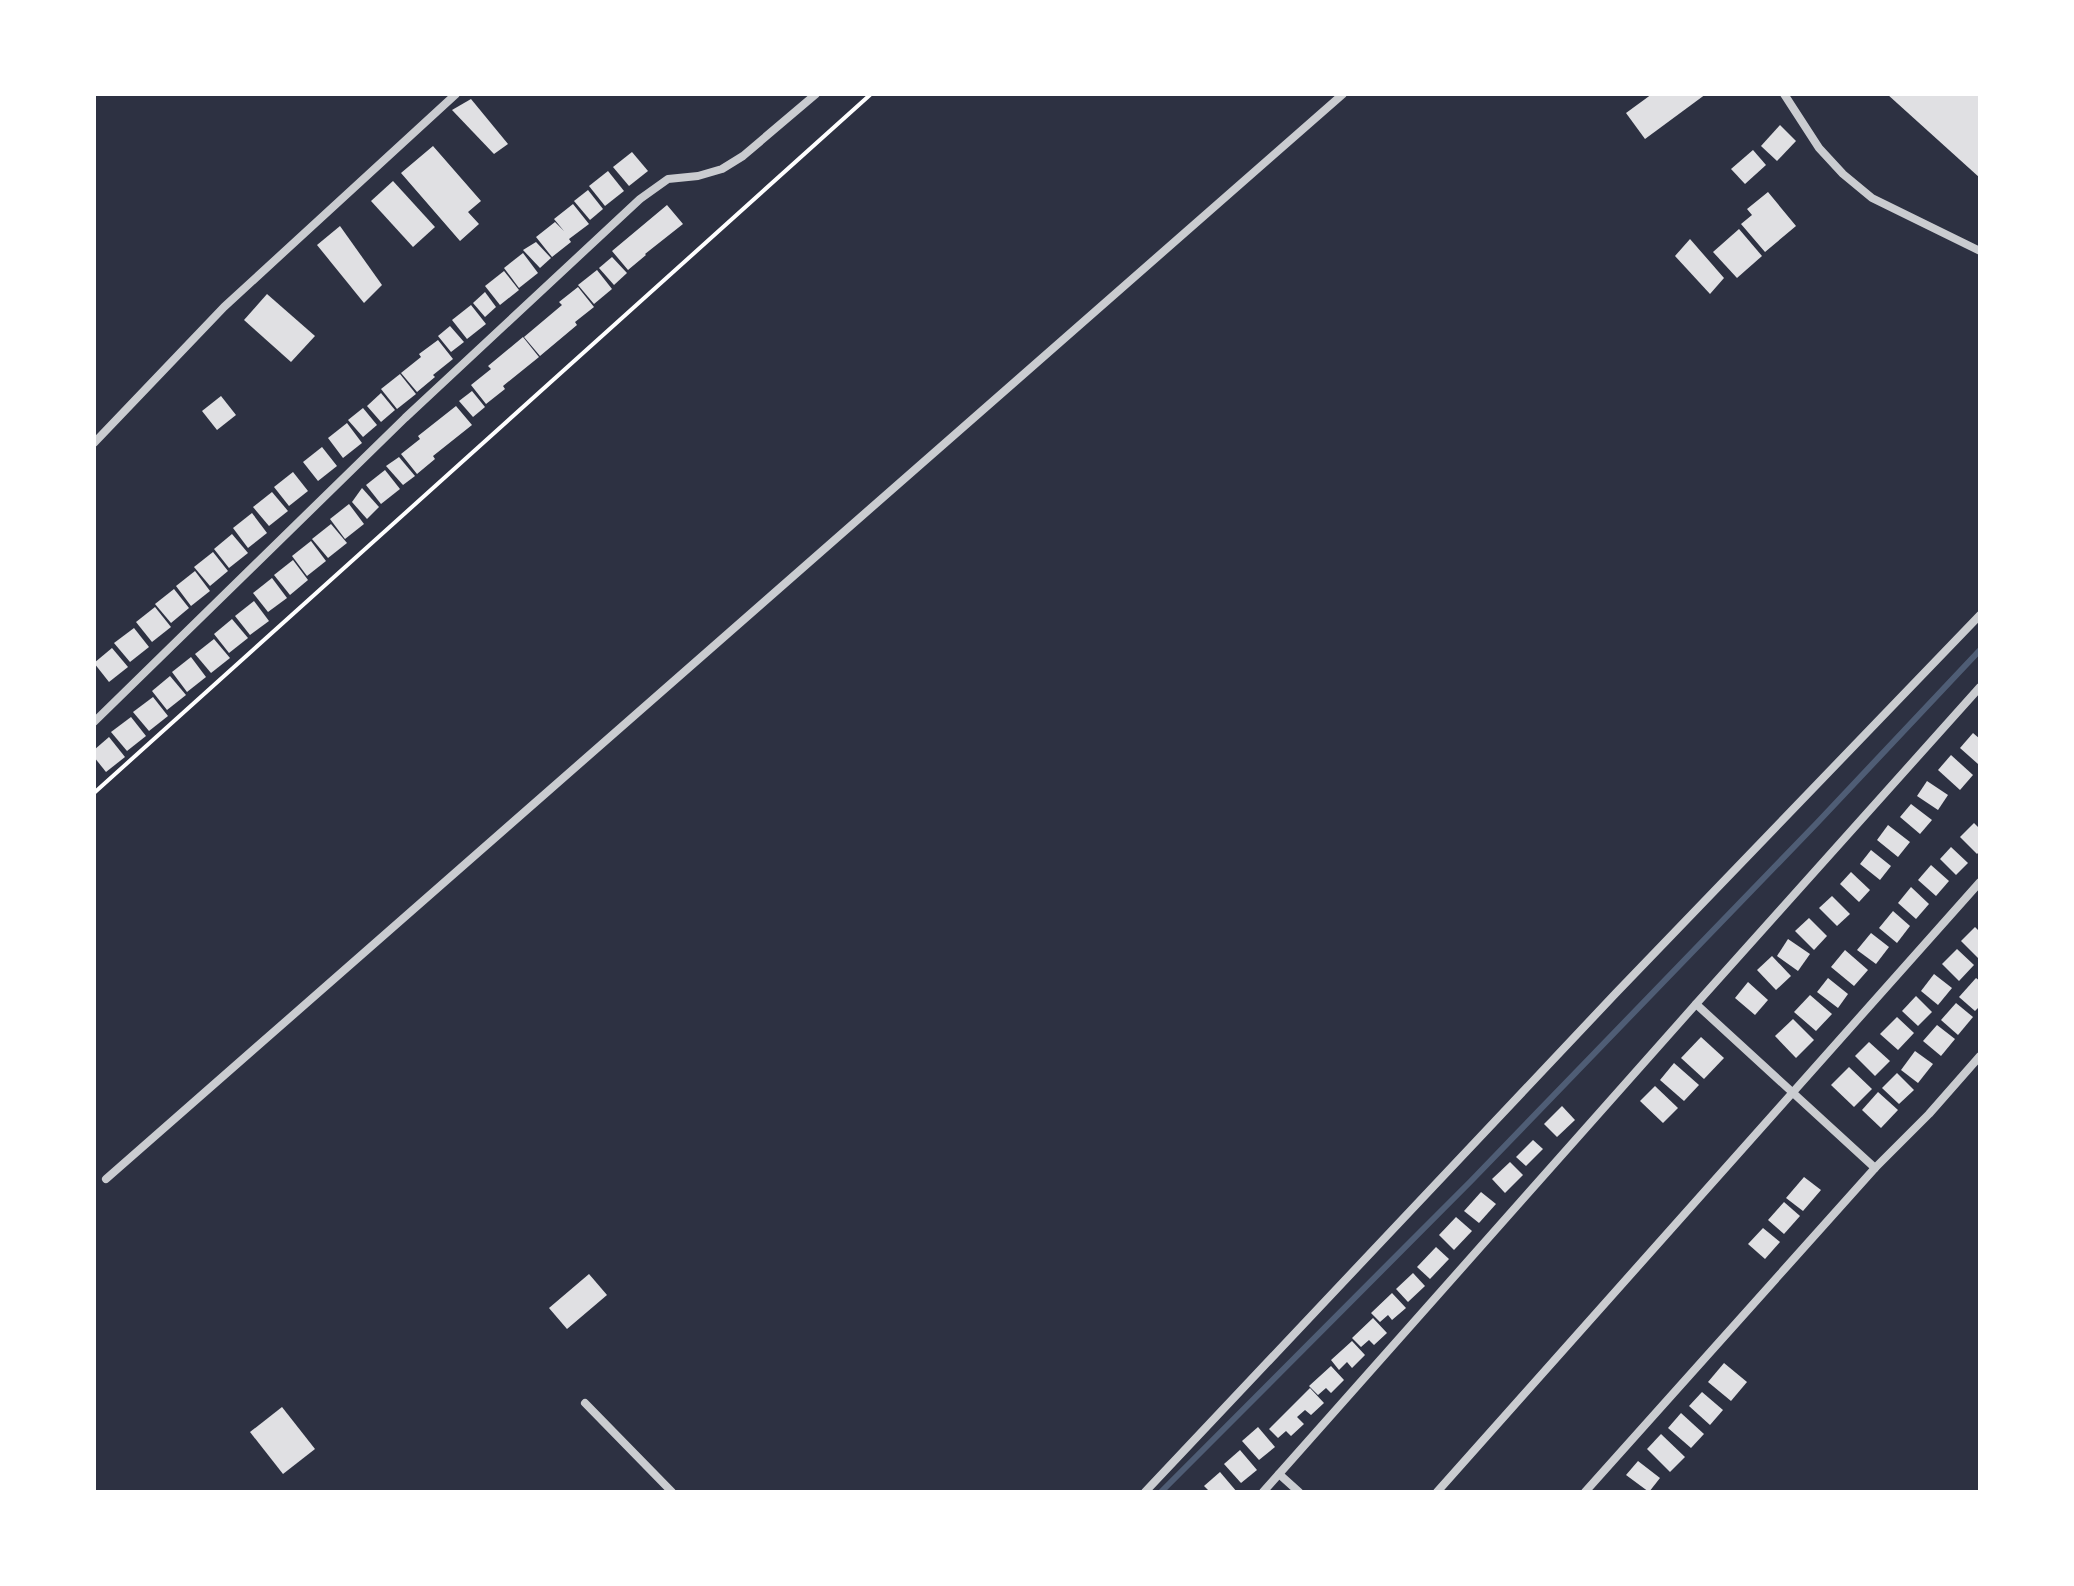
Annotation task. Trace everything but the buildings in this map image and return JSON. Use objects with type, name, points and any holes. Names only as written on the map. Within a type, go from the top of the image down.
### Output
[{"type":"street","points":[[94,443],[224,307],[456,94]]},
{"type":"street","points":[[94,722],[405,418],[640,199],[668,179],[698,176],[722,169],[743,156],[816,94]]},
{"type":"street","points":[[106,1179],[1343,94]]},
{"type":"street","points":[[1784,94],[1819,148],[1843,174],[1872,198],[1980,251]]},
{"type":"street","points":[[1145,1492],[1616,993],[1980,615]]},
{"type":"street","points":[[1263,1492],[1980,687]]},
{"type":"street","points":[[1437,1492],[1980,882]]},
{"type":"street","points":[[1696,1004],[1875,1168]]},
{"type":"street","points":[[1585,1492],[1875,1168],[1929,1114],[1980,1056]]},
{"type":"street","points":[[585,1403],[672,1492]]},
{"type":"street","points":[[1279,1474],[1299,1492]]},
{"type":"path","points":[[94,793],[871,94]]},
{"type":"waterway","points":[[1161,1492],[1471,1181],[1980,650]]}]
